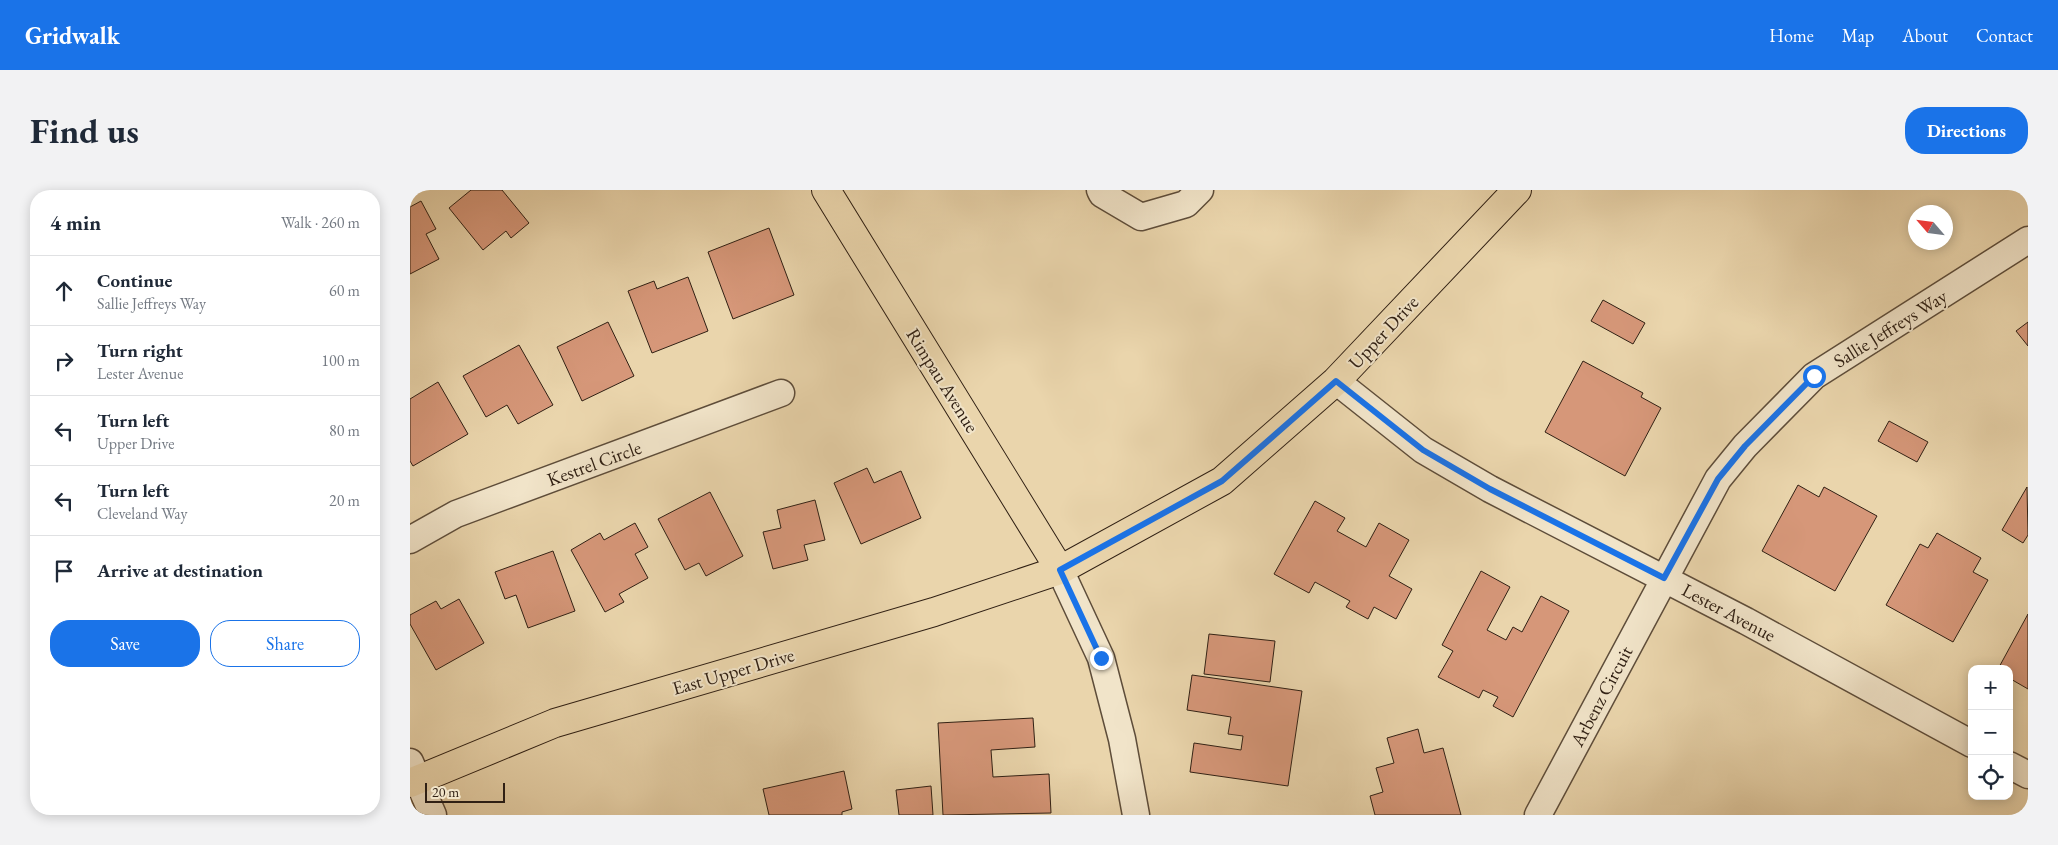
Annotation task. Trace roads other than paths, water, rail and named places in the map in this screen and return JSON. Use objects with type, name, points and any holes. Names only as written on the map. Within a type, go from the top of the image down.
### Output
[{"type":"main road","name":"Rimpau Avenue","points":[[826,190],[1060,570]]},
{"type":"main road","name":"Upper Drive","points":[[1060,570],[1222,481],[1336,381],[1517,190]]},
{"type":"main road","name":"East Upper Drive","points":[[413,775],[555,723],[934,612],[1060,570]]},
{"type":"street","points":[[1100,190],[1102,194],[1141,217],[1186,204],[1200,190]]},
{"type":"street","name":"Sallie Jeffreys Way","points":[[1664,578],[1718,479],[1745,446],[1814,376],[2028,240]]},
{"type":"street","name":"Lester Avenue","points":[[1336,381],[1423,450],[1490,489],[1664,578],[1968,742]]},
{"type":"street","name":"Kestrel Circle","points":[[410,540],[456,514],[781,393]]},
{"type":"street","points":[[1060,570],[1101,658],[1122,740],[1136,815]]},
{"type":"street","name":"Arbenz Circuit","points":[[1538,815],[1664,578]]},
{"type":"street","points":[[2013,767],[2028,775]]},
{"type":"street","points":[[413,775],[434,815]]}]
